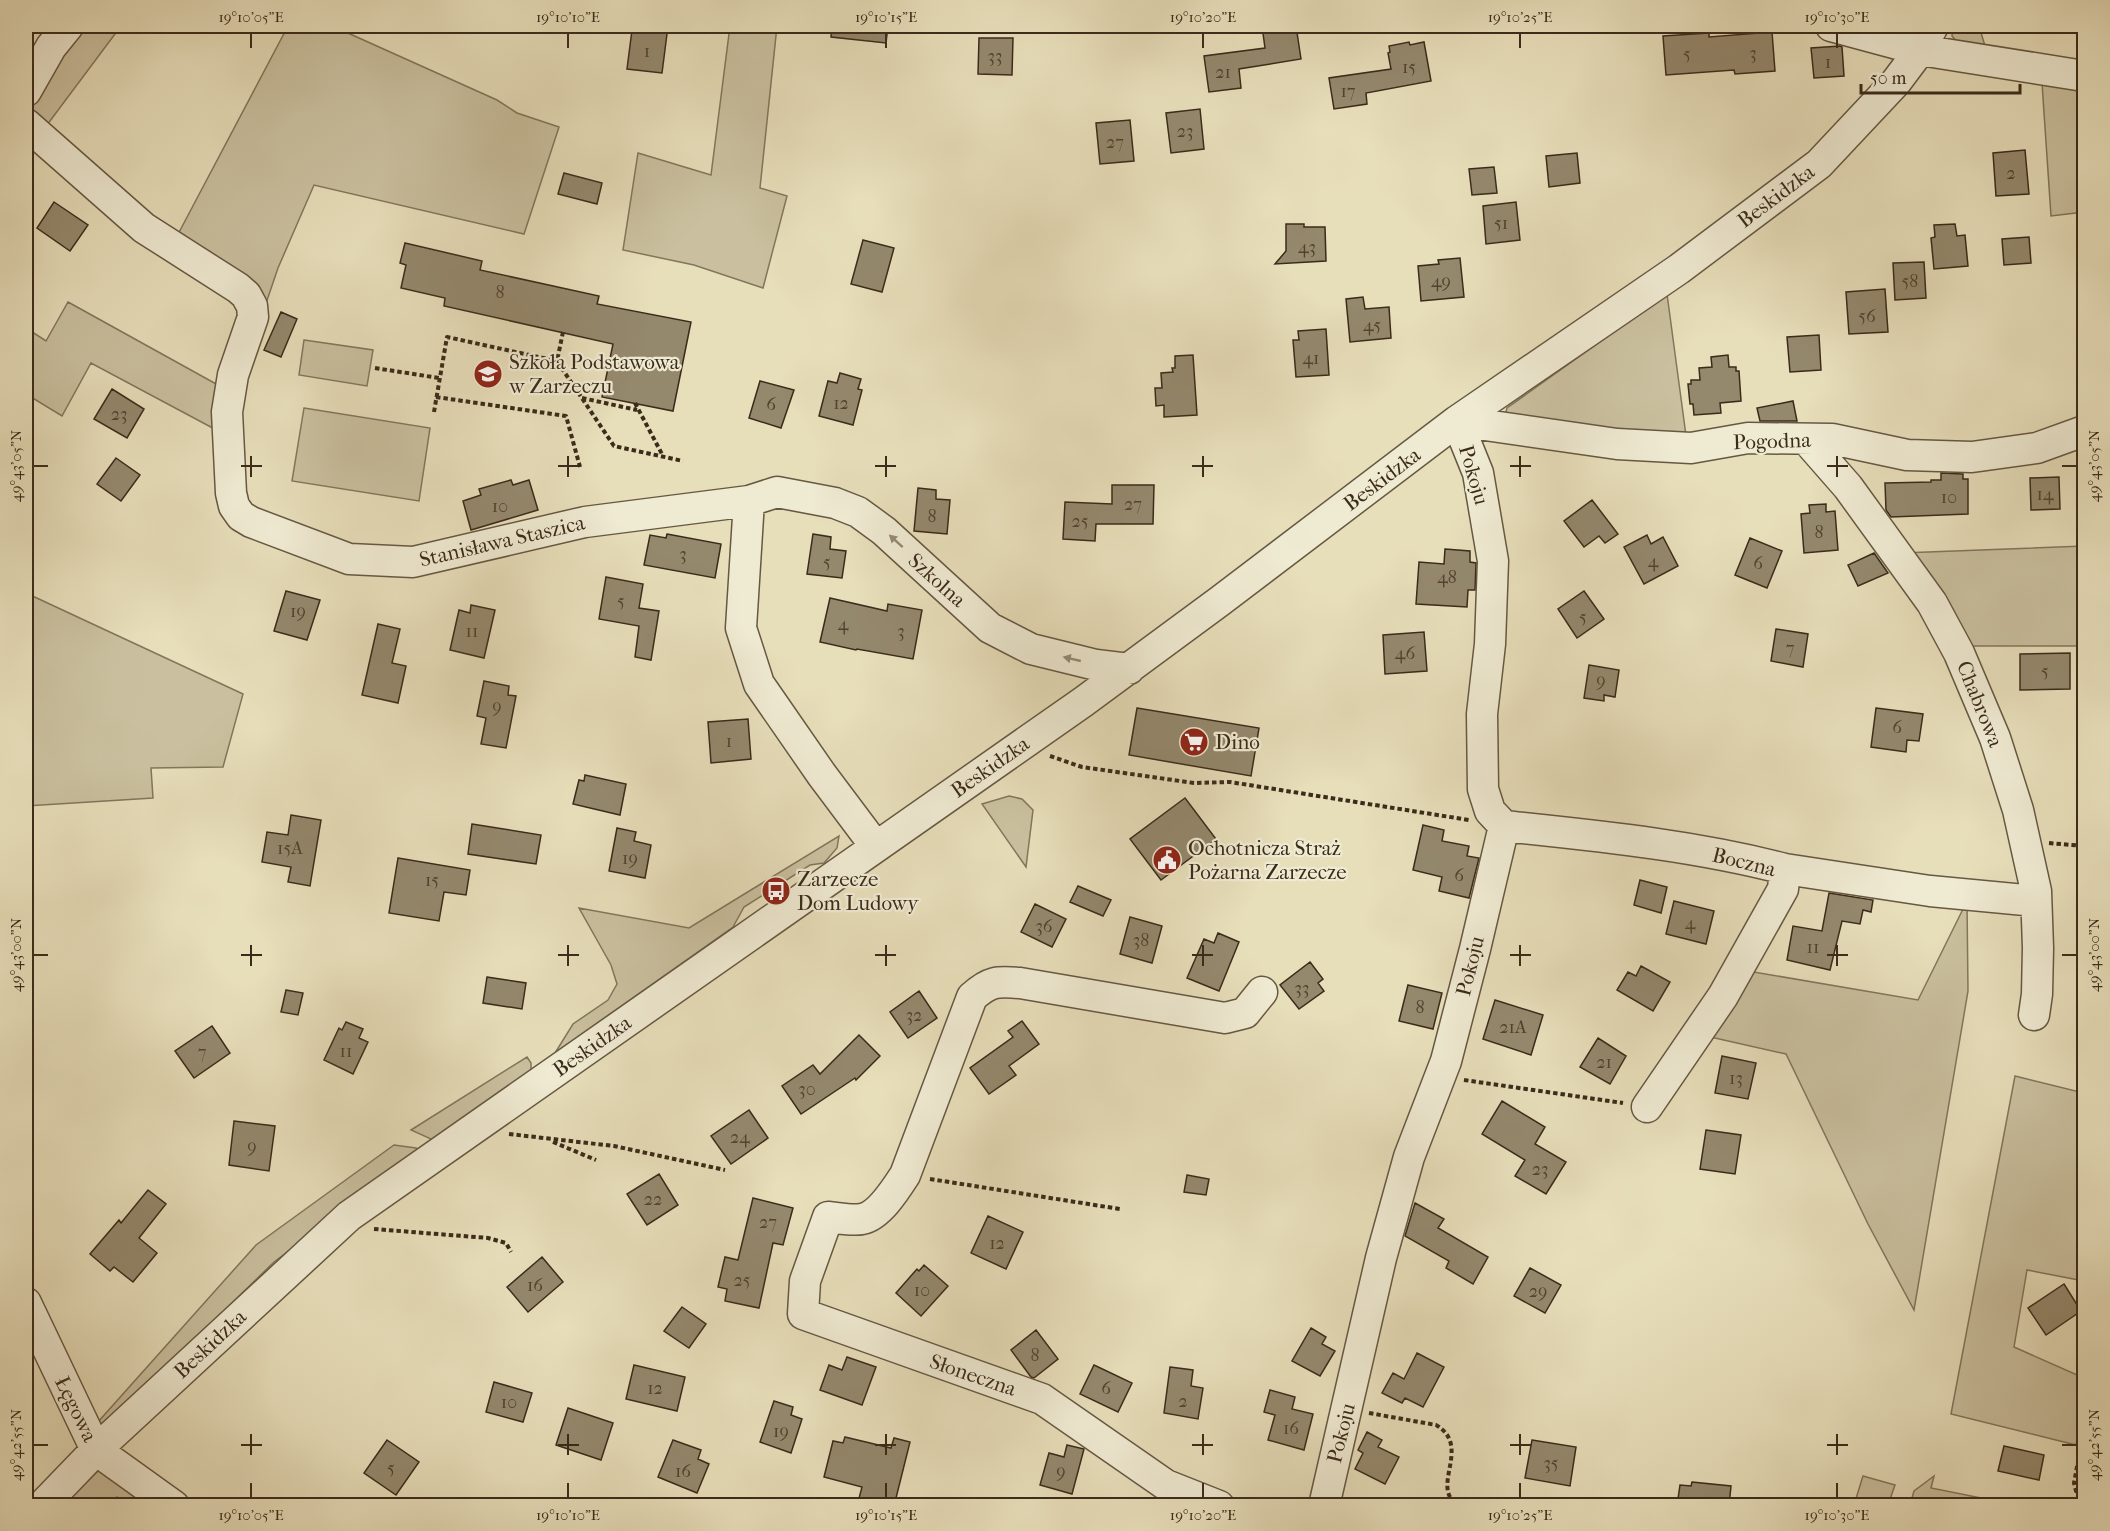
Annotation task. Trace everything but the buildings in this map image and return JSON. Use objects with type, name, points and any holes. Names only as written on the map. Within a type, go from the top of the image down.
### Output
[{"type":"street","points":[[26,91],[51,47],[68,26]]},
{"type":"street","points":[[1831,26],[1926,38],[2085,75]]},
{"type":"street","name":"Beskidzka","points":[[42,1506],[96,1450],[349,1216],[1129,669],[1457,422],[1679,269],[1819,164],[1896,82],[1926,38]]},
{"type":"street","name":"Stanisława Staszica","points":[[26,124],[144,228],[246,295],[252,306],[253,316],[233,375],[227,412],[231,493],[234,506],[241,516],[251,522],[349,559],[413,562],[585,522],[749,501]]},
{"type":"street","name":"Pogodna","points":[[1457,422],[1617,444],[1691,448],[1748,438],[1832,439],[1907,455],[1972,457],[2037,448],[2085,431]]},
{"type":"street","name":"Pokoju","points":[[1324,1506],[1381,1258],[1406,1168],[1446,1061],[1475,949],[1497,818],[1483,789],[1482,714],[1490,644],[1493,561],[1478,472],[1457,422]]},
{"type":"street","name":"Chabrowa","points":[[1806,439],[1848,487],[1932,603],[1959,652],[2004,764],[2018,810],[2036,891],[2038,948],[2034,1015]]},
{"type":"street","name":"Szkolna","points":[[749,501],[777,492],[835,502],[858,512],[884,531],[990,628],[1031,649],[1129,669]]},
{"type":"street","points":[[749,501],[741,628],[759,684],[822,775],[876,847]]},
{"type":"street","name":"Boczna","points":[[1497,818],[1744,858],[1785,869],[1783,889],[1723,996],[1647,1107]]},
{"type":"street","points":[[1785,869],[1930,891],[2036,901]]},
{"type":"street","points":[[905,1175],[972,997],[983,987],[997,981],[1020,983],[1225,1018],[1245,1013],[1262,992]]},
{"type":"street","name":"Słoneczna","points":[[905,1175],[893,1194],[872,1215],[862,1219],[828,1217],[805,1281],[803,1314],[1042,1399],[1167,1485],[1219,1506]]},
{"type":"street","name":"Łęgowa","points":[[26,1303],[96,1450]]},
{"type":"street","points":[[96,1450],[174,1506]]},
{"type":"path","points":[[557,361],[563,332]]},
{"type":"path","points":[[434,412],[447,337],[557,361],[614,446],[683,461]]},
{"type":"path","points":[[375,368],[440,378]]},
{"type":"path","points":[[436,397],[566,416],[580,467]]},
{"type":"path","points":[[582,398],[638,410]]},
{"type":"path","points":[[634,403],[663,456]]},
{"type":"path","points":[[1022,745],[1082,767],[1194,783],[1230,782],[1470,821],[1497,818]]},
{"type":"path","points":[[2025,841],[2085,846]]},
{"type":"path","points":[[1440,1077],[1647,1107]]},
{"type":"path","points":[[473,1129],[614,1146],[725,1170]]},
{"type":"path","points":[[550,1140],[596,1160]]},
{"type":"path","points":[[905,1175],[1120,1209]]},
{"type":"path","points":[[337,1226],[488,1238],[506,1243],[511,1252]]},
{"type":"path","points":[[1347,1410],[1436,1425],[1443,1429],[1449,1437],[1452,1448],[1448,1495],[1453,1502],[1461,1506]]},
{"type":"path","points":[[2085,1429],[2074,1483],[2076,1491],[2085,1499]]},
{"type":"shaded area","points":[[76,26],[121,26],[44,129],[33,113],[32,104]]},
{"type":"shaded area","points":[[288,26],[340,26],[339,29],[497,100],[517,113],[559,127],[524,234],[314,185],[278,268],[261,318],[176,238]]},
{"type":"shaded area","points":[[730,26],[777,26],[760,188],[787,196],[763,288],[694,265],[623,250],[638,153],[711,175]]},
{"type":"shaded area","points":[[1953,26],[1979,26],[1985,46],[1959,44],[1952,36]]},
{"type":"shaded area","points":[[2042,83],[2084,90],[2084,212],[2051,216]]},
{"type":"shaded area","points":[[1667,294],[1687,443],[1505,416],[1507,408]]},
{"type":"shaded area","points":[[68,302],[227,390],[222,433],[91,363],[62,416],[26,394],[26,328],[46,341]]},
{"type":"shaded area","points":[[304,340],[373,350],[367,386],[299,375]]},
{"type":"shaded area","points":[[304,408],[430,428],[419,501],[292,481]]},
{"type":"shaded area","points":[[2084,546],[2084,646],[1965,646],[1902,553]]},
{"type":"shaded area","points":[[26,593],[243,694],[223,767],[151,768],[153,798],[26,806]]},
{"type":"shaded area","points":[[1009,796],[1022,799],[1033,810],[1026,867],[982,804]]},
{"type":"shaded area","points":[[839,836],[837,848],[824,863],[810,865],[744,907],[733,927],[555,1053],[573,1024],[608,1000],[617,984],[611,965],[579,908],[689,928]]},
{"type":"shaded area","points":[[1967,901],[1968,991],[1914,1310],[1868,1224],[1786,1054],[1706,1036],[1748,971],[1918,1000]]},
{"type":"shaded area","points":[[527,1057],[531,1063],[531,1070],[433,1140],[411,1130]]},
{"type":"shaded area","points":[[2015,1076],[2084,1093],[2084,1281],[2027,1270],[2014,1347],[2084,1378],[2084,1401],[2076,1445],[1951,1414]]},
{"type":"shaded area","points":[[394,1145],[416,1148],[421,1151],[274,1262],[101,1431],[98,1422],[256,1245]]},
{"type":"shaded area","points":[[100,1469],[139,1495],[141,1505],[130,1505],[117,1497],[109,1505],[62,1506]]},
{"type":"shaded area","points":[[1863,1476],[1895,1485],[1888,1505],[1854,1505]]},
{"type":"shaded area","points":[[1934,1476],[1931,1488],[2016,1505],[1910,1505],[1914,1491]]},
{"type":"place","name":"Szkoła Podstawowa w Zarzeczu","points":[[488,374]]},
{"type":"place","name":"Dino","points":[[1194,742]]},
{"type":"place","name":"Ochotnicza Straż Pożarna Zarzecze","points":[[1167,860]]},
{"type":"place","name":"Zarzecze Dom Ludowy","points":[[776,891]]}]
